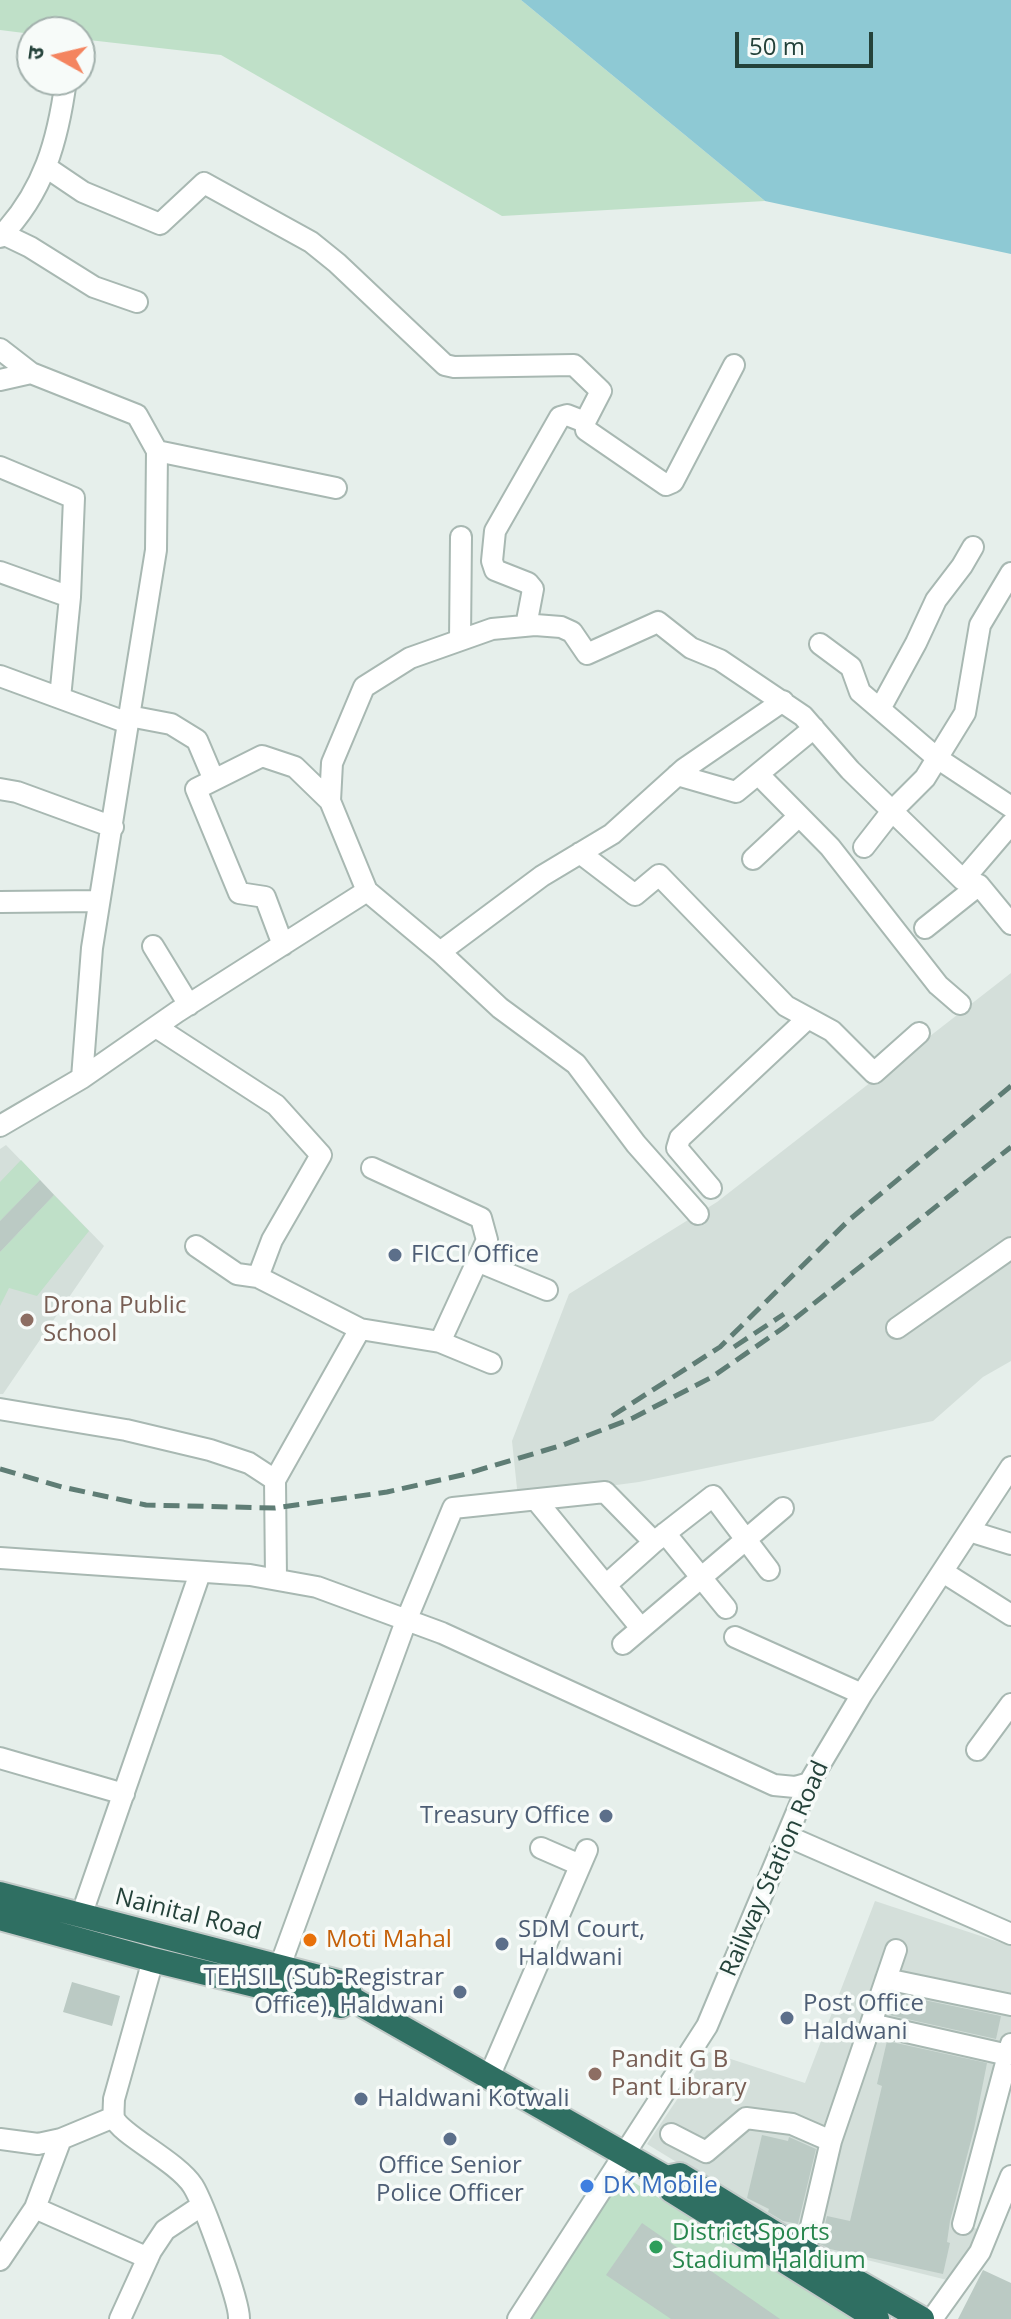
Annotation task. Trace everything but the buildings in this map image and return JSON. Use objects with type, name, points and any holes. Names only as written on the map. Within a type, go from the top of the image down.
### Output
[{"type":"highway","name":"Nainital Road","points":[[0,1894],[346,1984],[352,1999],[666,2178],[671,2190],[877,2319]]},
{"type":"highway","points":[[0,1918],[153,1960],[341,2006],[352,1999]]},
{"type":"highway","points":[[153,1960],[160,1936]]},
{"type":"highway","name":"Nainital Road","points":[[666,2178],[680,2175],[922,2319]]},
{"type":"street","points":[[64,96],[46,167],[26,204],[2,236],[30,247],[94,287],[137,302]]},
{"type":"street","points":[[46,167],[83,192],[160,224],[204,183],[311,242],[445,365],[574,365],[601,391],[585,422],[586,430],[670,485],[734,365]]},
{"type":"street","points":[[0,349],[31,373],[137,415],[157,451],[156,550],[92,948],[82,1078]]},
{"type":"street","points":[[0,380],[31,373]]},
{"type":"street","points":[[526,626],[533,589],[528,583],[495,570],[492,561],[493,537],[560,417],[567,415],[585,422]]},
{"type":"street","points":[[157,451],[336,488]]},
{"type":"street","points":[[0,467],[74,498],[70,597],[60,698]]},
{"type":"street","points":[[460,640],[461,537]]},
{"type":"street","points":[[880,709],[936,600],[973,547]]},
{"type":"street","points":[[0,572],[70,597]]},
{"type":"street","points":[[864,847],[892,811],[925,778],[965,713],[980,625],[1011,573]]},
{"type":"street","points":[[330,801],[332,763],[364,687],[410,658],[492,629],[526,626],[561,627],[572,632],[587,654],[658,622],[691,648],[720,660],[803,716],[850,770],[971,882],[1011,924]]},
{"type":"street","points":[[820,644],[851,667],[860,692],[937,758],[1011,807]]},
{"type":"street","points":[[0,676],[128,720],[171,724],[197,740],[214,780]]},
{"type":"street","points":[[440,952],[542,876],[612,834],[677,775],[783,701]]},
{"type":"street","points":[[677,775],[736,792],[814,728]]},
{"type":"street","points":[[283,945],[265,897],[239,893],[196,789],[262,756],[295,767],[330,801],[367,891],[440,952],[500,1008],[576,1064],[636,1144],[698,1214]]},
{"type":"street","points":[[758,774],[830,847],[938,985],[960,1004]]},
{"type":"street","points":[[0,789],[17,792],[113,827]]},
{"type":"street","points":[[753,859],[799,816]]},
{"type":"street","points":[[925,928],[971,882],[1011,824]]},
{"type":"street","points":[[580,853],[635,895],[659,875],[786,1006],[832,1031],[874,1073],[919,1033]]},
{"type":"street","points":[[0,1126],[82,1078],[367,891]]},
{"type":"street","points":[[0,902],[99,901]]},
{"type":"street","points":[[153,946],[189,1005]]},
{"type":"street","points":[[711,1188],[677,1148],[680,1138],[808,1018]]},
{"type":"street","points":[[156,1027],[276,1105],[321,1155],[272,1240],[258,1277]]},
{"type":"street","points":[[372,1168],[481,1218],[487,1240],[440,1342]]},
{"type":"street","points":[[196,1246],[237,1274],[258,1277],[360,1329],[440,1342],[491,1363]]},
{"type":"street","points":[[897,1328],[1011,1248]]},
{"type":"street","points":[[477,1261],[547,1290]]},
{"type":"street","points":[[276,1578],[275,1480],[360,1329]]},
{"type":"street","points":[[0,1409],[126,1430],[210,1450],[249,1463],[275,1480]]},
{"type":"street","name":"Railway Station Road","points":[[518,2319],[707,2026],[809,1783],[862,1694],[1011,1467]]},
{"type":"street","points":[[280,1966],[406,1621],[453,1508],[605,1492],[701,1577],[726,1608]]},
{"type":"street","points":[[606,1585],[713,1496],[769,1570]]},
{"type":"street","points":[[536,1500],[640,1627]]},
{"type":"street","points":[[623,1644],[783,1508]]},
{"type":"street","points":[[969,1531],[1011,1544]]},
{"type":"street","points":[[0,1558],[276,1578],[317,1587],[442,1633],[774,1785],[795,1787],[809,1783]]},
{"type":"street","points":[[943,1572],[1011,1615]]},
{"type":"street","points":[[81,1916],[200,1573]]},
{"type":"street","points":[[735,1637],[862,1694]]},
{"type":"street","points":[[977,1750],[1011,1704]]},
{"type":"street","points":[[0,1758],[124,1794]]},
{"type":"street","points":[[787,1836],[1011,1934]]},
{"type":"street","points":[[489,2077],[584,1858],[541,1848]]},
{"type":"street","points":[[805,2252],[831,2141],[896,1950]]},
{"type":"street","points":[[153,1960],[114,2099],[114,2117],[121,2126],[175,2165],[193,2186],[219,2252],[239,2319]]},
{"type":"street","points":[[886,1979],[1011,2005]]},
{"type":"street","points":[[871,2024],[1010,2049],[1006,2084],[963,2224]]},
{"type":"street","points":[[0,2139],[38,2144],[61,2139],[114,2117]]},
{"type":"street","points":[[671,2134],[706,2152],[746,2118],[792,2124],[831,2141]]},
{"type":"street","points":[[0,2260],[35,2208],[61,2139]]},
{"type":"street","points":[[932,2319],[980,2252],[1011,2176]]},
{"type":"street","points":[[120,2319],[148,2258],[165,2230],[201,2206]]},
{"type":"street","points":[[35,2208],[148,2258]]},
{"type":"shaded area","points":[[1011,973],[1011,1361],[983,1377],[933,1421],[639,1482],[518,1498],[512,1441],[569,1294],[717,1202]]},
{"type":"shaded area","name":"Drona Public School","points":[[6,1145],[104,1246],[3,1394],[0,1394],[0,1149]]},
{"type":"shaded area","points":[[875,1901],[1011,1946],[1011,2084],[968,2226],[984,2231],[955,2282],[815,2247],[647,2144],[709,2052],[805,2083]]},
{"type":"green space","points":[[0,0],[521,0],[765,201],[502,216],[221,55],[96,41],[96,16],[16,16],[16,32],[0,30]]},
{"type":"green space","points":[[21,1160],[40,1180],[0,1221],[0,1182]]},
{"type":"green space","points":[[54,1195],[89,1231],[37,1296],[9,1288],[0,1306],[0,1252]]},
{"type":"green space","name":"District Sports Stadium Haldium","points":[[622,2175],[854,2319],[527,2319]]},
{"type":"water","points":[[521,0],[1011,0],[1011,254],[765,201]]},
{"type":"railway","points":[[612,1416],[720,1347],[849,1220],[1011,1086]]},
{"type":"railway","points":[[0,1469],[62,1487],[146,1505],[275,1508],[387,1492],[462,1475],[563,1445],[633,1418],[712,1377],[783,1328],[1011,1147]]},
{"type":"railway","points":[[734,1347],[784,1314]]},
{"type":"place","name":"FICCI Office","points":[[395,1255]]},
{"type":"place","name":"Drona Public School","points":[[27,1320]]},
{"type":"place","name":"Treasury Office","points":[[606,1816]]},
{"type":"place","name":"Moti Mahal","points":[[310,1940]]},
{"type":"place","name":"SDM Court, Haldwani","points":[[502,1944]]},
{"type":"place","name":"TEHSIL (Sub-Registrar Office), Haldwani","points":[[460,1992]]},
{"type":"place","name":"Post Office Haldwani","points":[[787,2018]]},
{"type":"place","name":"Pandit G B Pant Library","points":[[595,2074]]},
{"type":"place","name":"Haldwani Kotwali","points":[[361,2099]]},
{"type":"place","name":"Office Senior Police Officer","points":[[450,2139]]},
{"type":"place","name":"DK Mobile","points":[[587,2186]]},
{"type":"place","name":"District Sports Stadium Haldium","points":[[656,2247]]}]
